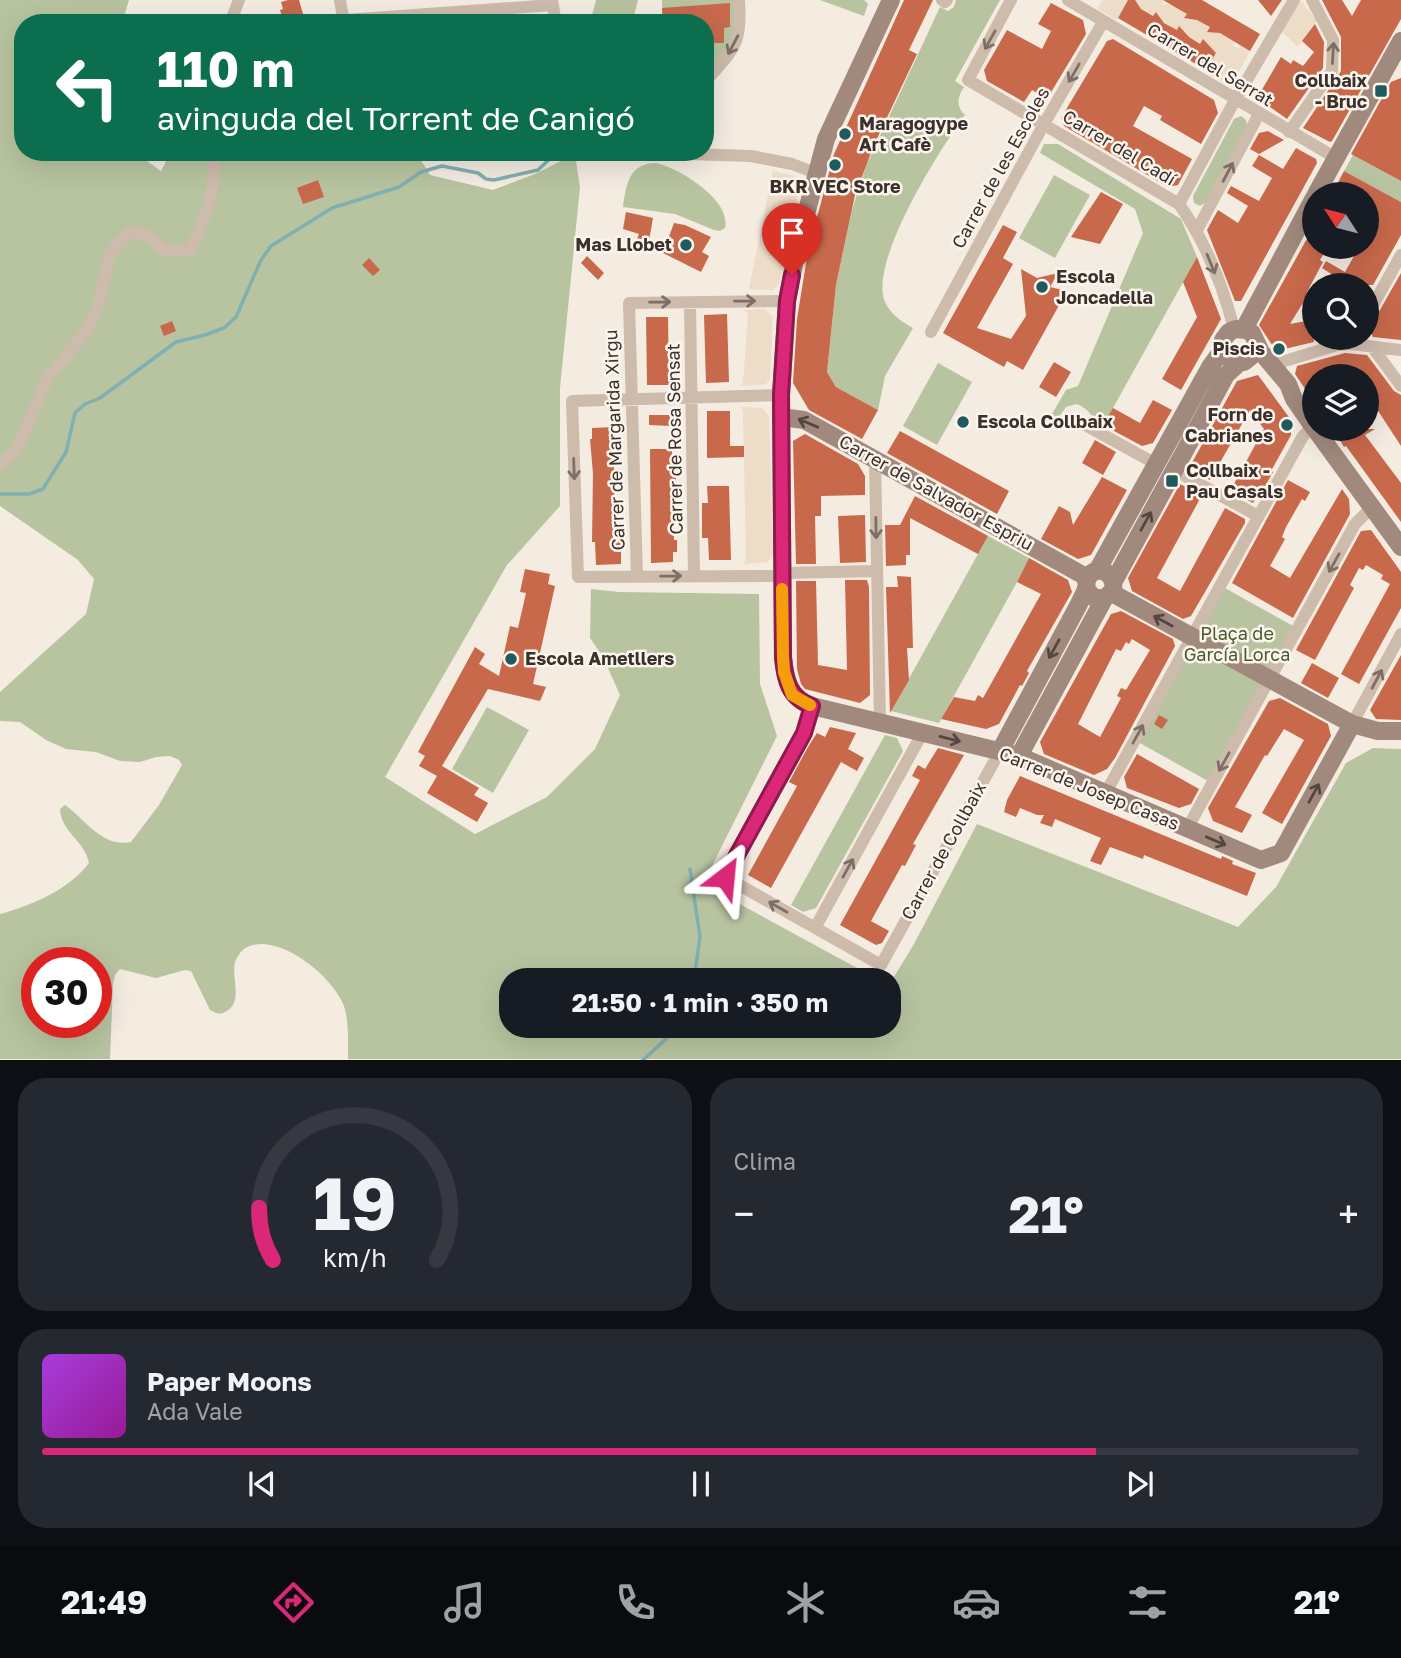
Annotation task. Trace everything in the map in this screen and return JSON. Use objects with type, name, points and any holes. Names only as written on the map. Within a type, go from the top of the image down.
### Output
[{"type":"street","points":[[714,72],[735,48],[741,27],[739,0]]},
{"type":"street","points":[[891,0],[826,139],[787,301],[781,395],[784,672],[792,695],[812,706],[804,733],[725,877],[815,928],[923,732]]},
{"type":"street","name":"Carrer del Cadí","points":[[1011,0],[968,80],[1179,204]]},
{"type":"street","name":"Carrer del Serrat","points":[[1068,0],[1336,158]]},
{"type":"street","points":[[1294,0],[1235,100],[1179,204],[1197,230],[1230,313],[1288,384],[1302,411]]},
{"type":"street","points":[[1289,132],[1332,71],[1333,40],[1312,0]]},
{"type":"street","points":[[432,14],[552,3]]},
{"type":"street","name":"Carrer de les Escoles","points":[[930,332],[1103,22]]},
{"type":"street","points":[[1323,182],[1395,68],[1401,41]]},
{"type":"street","points":[[1197,230],[1259,114]]},
{"type":"street","points":[[714,154],[751,156],[792,164],[816,173]]},
{"type":"street","points":[[0,466],[17,449],[48,377],[87,330],[97,309],[111,251],[130,232],[149,236],[164,250],[188,251],[208,207],[213,161]]},
{"type":"street","points":[[1245,333],[1302,221]]},
{"type":"street","points":[[1379,294],[1401,255]]},
{"type":"street","points":[[690,302],[787,301]]},
{"type":"street","name":"Carrer de Margarida Xirgu","points":[[637,577],[629,303],[690,302]]},
{"type":"street","name":"Carrer de Rosa Sensat","points":[[690,302],[694,576]]},
{"type":"street","points":[[1245,333],[1225,337],[1223,349],[1228,358],[1244,361],[1267,372],[1282,390],[1294,399]]},
{"type":"street","points":[[1018,756],[1226,375],[1255,352],[1245,333]]},
{"type":"street","points":[[1379,348],[1401,350]]},
{"type":"street","name":"Carrer de Collbaix","points":[[815,928],[881,965],[1000,751],[1091,579],[1210,366],[1223,349]]},
{"type":"street","points":[[1272,365],[1321,350]]},
{"type":"street","points":[[1374,350],[1401,386]]},
{"type":"street","points":[[781,395],[572,401],[578,577],[877,571]]},
{"type":"street","name":"Carrer de Salvador Espriu","points":[[781,417],[804,419],[1091,579]]},
{"type":"street","points":[[1076,420],[1156,464]]},
{"type":"street","points":[[1105,794],[1302,438]]},
{"type":"street","points":[[1324,441],[1401,547]]},
{"type":"street","points":[[875,460],[880,722]]},
{"type":"street","points":[[1174,470],[1258,516]]},
{"type":"street","points":[[1187,829],[1355,524],[1372,507]]},
{"type":"street","points":[[1110,591],[1107,573],[1091,579],[1093,597],[1110,591],[1352,724],[1378,731],[1401,731]]},
{"type":"street","points":[[1352,724],[1401,634]]},
{"type":"street","name":"Carrer de Josep Casas","points":[[812,706],[1018,756],[1261,860],[1281,853],[1352,724]]},
{"type":"green space","points":[[0,0],[129,0],[125,14],[14,14],[14,161],[147,161],[161,171],[166,161],[421,161],[430,175],[493,190],[561,161],[576,161],[580,187],[560,388],[560,506],[507,565],[385,777],[475,834],[547,797],[595,749],[620,695],[603,657],[590,638],[591,589],[619,592],[759,594],[760,684],[777,736],[703,884],[857,968],[499,968],[499,1038],[901,1038],[899,968],[977,824],[1238,927],[1276,887],[1346,763],[1373,748],[1401,749],[1401,1059],[348,1059],[346,1012],[329,982],[287,950],[257,944],[244,949],[236,960],[234,1003],[231,1008],[221,1013],[210,1010],[191,971],[185,970],[156,978],[120,969],[113,984],[112,1009],[112,947],[21,947],[21,1038],[111,1038],[110,1059],[0,1059],[0,914],[49,895],[71,881],[89,863],[87,855],[64,824],[60,809],[65,805],[111,841],[131,842],[159,805],[182,765],[179,760],[170,756],[140,762],[120,761],[96,752],[66,749],[46,740],[20,722],[0,721],[0,692],[86,614],[94,579],[78,560],[0,506]]},
{"type":"green space","points":[[596,0],[638,0],[634,14],[592,14]]},
{"type":"green space","points":[[662,0],[734,0],[731,40],[714,64],[714,14],[663,14]]},
{"type":"green space","points":[[820,0],[864,0],[868,4],[864,16]]},
{"type":"green space","points":[[956,0],[1000,0],[955,81],[964,87],[959,102],[965,115],[909,206],[887,261],[883,284],[885,302],[893,314],[913,328],[885,376],[878,410],[836,387],[827,372],[836,285],[852,210],[866,166],[940,7],[948,11],[954,7]]},
{"type":"green space","points":[[1241,116],[1247,125],[1206,202],[1200,206],[1194,203],[1193,196],[1234,119]]},
{"type":"green space","points":[[1044,144],[1058,144],[1181,219],[1197,257],[1103,426],[1076,404],[1066,407],[1058,418],[1052,414],[1066,390],[1078,386],[1143,233],[1135,209],[1040,153]]},
{"type":"green space","points":[[1353,155],[1401,181],[1401,202],[1379,190],[1379,182],[1364,182],[1344,171]]},
{"type":"green space","points":[[656,163],[690,178],[712,196],[725,217],[725,228],[714,230],[675,214],[623,207],[628,183],[634,171],[647,164]]},
{"type":"green space","points":[[1054,175],[1090,195],[1055,258],[1019,238]]},
{"type":"green space","points":[[938,363],[972,382],[937,445],[903,426]]},
{"type":"green space","points":[[988,536],[1029,558],[939,723],[891,711]]},
{"type":"green space","name":"Plaça de García Lorca","points":[[1223,587],[1293,626],[1208,781],[1138,742]]},
{"type":"green space","points":[[487,707],[529,730],[493,793],[452,769]]},
{"type":"green space","points":[[885,735],[897,738],[903,751],[816,908],[803,912],[791,905]]},
{"type":"shaded area","points":[[1103,0],[1132,0],[1128,1],[1117,20],[1097,9]]},
{"type":"shaded area","points":[[1135,0],[1163,0],[1161,5],[1170,4],[1187,14],[1185,18],[1193,17],[1235,41],[1232,45],[1239,49],[1240,45],[1250,51],[1234,80],[1223,82],[1205,72],[1216,54],[1203,40],[1200,44],[1183,34],[1180,26],[1177,30],[1160,20],[1157,12],[1154,16],[1137,6]]},
{"type":"shaded area","points":[[1300,0],[1317,21],[1298,47],[1281,31]]},
{"type":"shaded area","points":[[773,171],[795,176],[800,185],[779,283],[773,290],[749,289]]},
{"type":"shaded area","points":[[765,309],[773,316],[770,379],[766,384],[739,386],[743,383],[748,314],[743,310]]},
{"type":"shaded area","points":[[740,407],[762,408],[769,416],[773,553],[768,562],[743,564],[746,560],[743,410]]},
{"type":"building","points":[[299,0],[303,14],[281,14],[281,2]]},
{"type":"building","points":[[904,0],[933,0],[909,50],[917,54],[874,145],[855,195],[836,285],[827,372],[836,387],[878,410],[862,439],[809,410],[793,383],[797,319],[808,251],[834,154]]},
{"type":"building","points":[[1128,0],[1135,0],[1141,9],[1153,16],[1156,12],[1164,23],[1177,30],[1179,26],[1200,44],[1203,39],[1216,53],[1206,70],[1118,18]]},
{"type":"building","points":[[1163,0],[1202,0],[1260,34],[1250,51],[1220,33],[1207,32],[1210,27],[1197,20],[1184,18],[1187,14]]},
{"type":"building","points":[[1258,0],[1282,0],[1271,16]]},
{"type":"building","points":[[1322,0],[1342,0],[1352,16],[1361,0],[1401,0],[1401,19],[1330,142],[1303,128],[1341,71],[1341,37]]},
{"type":"building","points":[[730,3],[730,27],[724,28],[724,43],[714,43],[714,14],[662,14],[662,8]]},
{"type":"building","points":[[1051,3],[1083,20],[1086,34],[1047,99],[1032,90],[1024,102],[987,81],[984,70],[1007,30],[1042,49],[1051,31],[1038,24]]},
{"type":"building","points":[[1315,24],[1324,42],[1323,68],[1287,119],[1257,98],[1281,57],[1291,64],[1293,60],[1303,66],[1314,52],[1302,41]]},
{"type":"building","points":[[1113,39],[1214,100],[1218,113],[1201,144],[1160,120],[1162,116],[1144,106],[1133,126],[1192,159],[1178,185],[1168,187],[1064,126],[1061,118],[1107,41]]},
{"type":"building","points":[[1401,78],[1401,181],[1351,154],[1391,82]]},
{"type":"building","points":[[1268,131],[1284,140],[1259,154],[1250,149],[1259,133]]},
{"type":"building","points":[[1296,148],[1316,159],[1317,163],[1307,182],[1302,182],[1302,190],[1241,301],[1235,301],[1207,230],[1218,210],[1238,223],[1248,206],[1227,193],[1231,186],[1259,201],[1272,178],[1252,166],[1259,155],[1283,169]]},
{"type":"building","points":[[1344,171],[1364,182],[1338,182]]},
{"type":"building","points":[[318,180],[324,197],[303,204],[297,188]]},
{"type":"building","points":[[1379,190],[1401,202],[1401,235],[1379,274],[1330,273],[1322,268],[1326,261],[1345,272],[1352,259],[1379,259]]},
{"type":"building","points":[[1101,192],[1123,204],[1100,244],[1071,237]]},
{"type":"building","points":[[626,212],[653,218],[647,252],[633,249],[639,234],[623,229]]},
{"type":"building","name":"Mas Llobet","points":[[674,223],[711,237],[702,252],[709,256],[701,272],[663,253]]},
{"type":"building","points":[[1003,225],[1017,232],[1003,258],[1013,264],[977,328],[1011,339],[1026,316],[1021,269],[1037,278],[1058,273],[1050,287],[1067,291],[1023,370],[1007,361],[1004,367],[943,333]]},
{"type":"building","points":[[1302,248],[1302,259],[1321,259],[1323,262],[1317,273],[1302,273],[1302,304],[1290,324],[1302,322],[1302,345],[1276,351],[1259,325]]},
{"type":"building","points":[[587,256],[604,273],[598,280],[581,263]]},
{"type":"building","points":[[1197,257],[1221,319],[1181,390],[1162,379],[1197,317],[1183,282]]},
{"type":"building","points":[[369,258],[380,270],[373,276],[362,265]]},
{"type":"building","points":[[1401,273],[1401,340],[1379,338],[1379,312]]},
{"type":"building","points":[[727,314],[729,382],[706,383],[704,315]]},
{"type":"building","points":[[646,317],[668,317],[669,385],[647,385]]},
{"type":"building","points":[[172,321],[176,331],[164,336],[160,326]]},
{"type":"building","points":[[1345,353],[1367,355],[1374,364],[1304,364]]},
{"type":"building","points":[[1054,362],[1071,372],[1056,397],[1039,387]]},
{"type":"building","points":[[1302,365],[1302,384],[1295,374],[1297,366]]},
{"type":"building","points":[[1379,371],[1394,391],[1401,395],[1401,446],[1379,412]]},
{"type":"building","points":[[1258,375],[1291,420],[1291,435],[1258,499],[1256,497],[1253,503],[1230,491],[1264,429],[1250,410],[1210,480],[1189,468],[1237,381]]},
{"type":"building","points":[[1153,400],[1172,410],[1153,443],[1142,446],[1103,425],[1113,408],[1140,423]]},
{"type":"building","points":[[707,411],[730,411],[730,446],[744,446],[744,457],[707,458]]},
{"type":"building","points":[[649,415],[670,415],[671,426],[649,425]]},
{"type":"building","points":[[614,427],[620,461],[614,461],[614,484],[616,541],[621,541],[621,564],[596,565],[595,542],[592,542],[593,474],[590,439],[592,428]]},
{"type":"building","points":[[900,431],[1009,491],[997,514],[887,453]]},
{"type":"building","points":[[805,434],[858,464],[865,476],[865,495],[821,496],[821,516],[815,516],[816,564],[796,564],[793,441]]},
{"type":"building","points":[[1095,440],[1116,452],[1103,475],[1082,463]]},
{"type":"building","points":[[1340,441],[1370,441],[1401,483],[1401,522],[1346,446]]},
{"type":"building","points":[[650,449],[672,449],[672,472],[676,472],[674,540],[677,540],[677,552],[673,552],[673,562],[651,563]]},
{"type":"building","points":[[1102,477],[1127,490],[1091,555],[1078,559],[1041,539],[1059,506],[1070,512],[1073,525]]},
{"type":"building","points":[[1288,480],[1310,492],[1305,501],[1302,499],[1286,527],[1282,537],[1285,539],[1270,566],[1290,578],[1342,489],[1349,499],[1350,514],[1293,618],[1232,583]]},
{"type":"building","points":[[1180,484],[1202,495],[1157,578],[1180,591],[1225,508],[1245,519],[1191,616],[1183,619],[1132,591],[1128,578]]},
{"type":"building","points":[[707,486],[729,486],[731,560],[709,560],[708,538],[702,538],[702,503],[708,503]]},
{"type":"building","points":[[915,496],[988,536],[978,554],[910,518],[910,555],[906,555],[906,565],[886,566],[885,525],[900,525]]},
{"type":"building","points":[[865,515],[866,562],[840,563],[838,516]]},
{"type":"building","points":[[1371,530],[1401,572],[1401,608],[1359,684],[1341,674],[1390,584],[1381,579],[1383,575],[1366,565],[1363,570],[1359,568],[1350,585],[1354,588],[1315,660],[1296,650],[1361,531]]},
{"type":"building","points":[[1029,558],[1068,580],[1072,592],[1027,671],[1029,673],[1022,686],[1020,685],[999,724],[986,729],[941,719],[954,697],[975,701],[978,695],[983,698],[1041,594],[1017,582]]},
{"type":"building","points":[[525,569],[550,574],[548,584],[555,586],[533,684],[546,687],[540,701],[488,689],[442,766],[479,788],[474,795],[488,803],[477,822],[427,793],[437,776],[419,766],[425,756],[418,752],[475,647],[485,654],[479,664],[499,676],[510,626],[518,628],[526,593],[520,592]]},
{"type":"building","points":[[897,576],[911,577],[913,648],[907,648],[909,680],[890,713],[886,587],[898,587]]},
{"type":"building","points":[[845,580],[867,580],[869,587],[870,695],[860,703],[805,689],[797,669],[796,581],[816,581],[818,665],[847,670]]},
{"type":"building","points":[[1121,611],[1173,639],[1175,646],[1115,758],[1107,769],[1094,775],[1044,754],[1040,742],[1111,614]],"holes":[[[1132,639],[1150,650],[1126,690],[1121,688],[1117,696],[1121,698],[1100,737],[1078,724],[1116,649],[1121,651],[1126,642],[1129,644]]]},
{"type":"building","points":[[1401,655],[1401,720],[1376,719],[1370,710]]},
{"type":"building","points":[[1312,663],[1339,678],[1328,698],[1301,683]]},
{"type":"building","points":[[1280,698],[1328,724],[1331,736],[1282,824],[1262,813],[1304,740],[1284,729],[1267,756],[1265,755],[1235,807],[1252,815],[1242,833],[1213,821],[1208,808],[1269,701]]},
{"type":"building","points":[[1159,715],[1168,720],[1162,729],[1154,724]]},
{"type":"building","points":[[830,727],[856,733],[848,749],[864,758],[857,771],[841,762],[771,888],[748,875],[797,786],[789,782],[808,747],[817,733],[825,737]]},
{"type":"building","points":[[938,748],[964,755],[913,844],[916,845],[905,866],[902,865],[871,921],[889,931],[882,943],[876,945],[840,925],[920,780],[912,776],[915,770],[918,765],[925,769]]},
{"type":"building","points":[[1137,754],[1199,789],[1191,804],[1179,808],[1127,788],[1124,777]]},
{"type":"building","points":[[1020,776],[1221,859],[1222,856],[1233,861],[1232,864],[1256,873],[1247,896],[1144,855],[1143,859],[1110,847],[1101,865],[1090,861],[1101,838],[1055,819],[1052,827],[1040,823],[1044,815],[1020,808],[1016,817],[1004,812],[1007,800]]},
{"type":"waterway","points":[[0,494],[29,494],[43,489],[66,452],[75,413],[85,404],[100,398],[176,342],[224,328],[236,317],[261,260],[271,246],[332,208],[399,187],[421,172],[442,166],[478,173],[486,179],[494,180],[538,170],[548,161]]},
{"type":"waterway","points":[[690,869],[700,937],[696,968]]},
{"type":"waterway","points":[[643,1060],[667,1038]]},
{"type":"slow traffic","points":[[782,589],[784,672],[792,695],[810,705]]},
{"type":"place","name":"Collbaix - Bruc","points":[[1381,91]]},
{"type":"place","name":"Maragogype Art Cafè","points":[[845,134]]},
{"type":"place","name":"BKR VEC Store","points":[[835,165]]},
{"type":"place","name":"Mas Llobet","points":[[686,245]]},
{"type":"place","name":"Escola Joncadella","points":[[1042,287]]},
{"type":"place","name":"Piscis","points":[[1279,349]]},
{"type":"place","name":"Escola Collbaix","points":[[963,422]]},
{"type":"place","name":"Forn de Cabrianes","points":[[1287,425]]},
{"type":"place","name":"Collbaix - Pau Casals","points":[[1172,481]]},
{"type":"place","name":"Escola Ametllers","points":[[511,659]]},
{"type":"route","points":[[725,877],[804,733],[812,706],[792,695],[784,672],[783,657],[781,395],[787,301],[792,275]]}]
